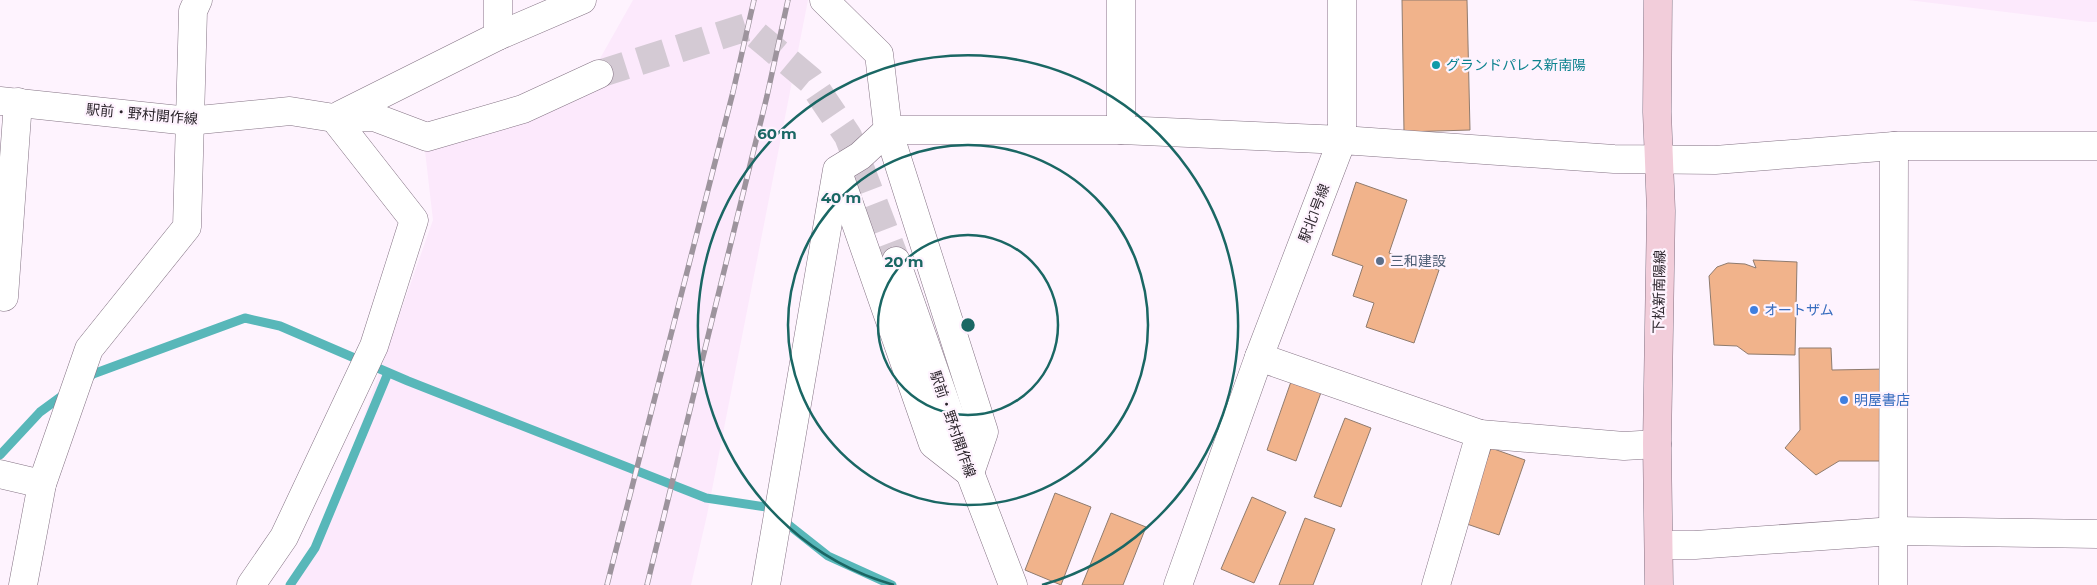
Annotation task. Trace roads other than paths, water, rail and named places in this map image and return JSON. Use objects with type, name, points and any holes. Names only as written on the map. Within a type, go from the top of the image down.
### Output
[{"type":"main road","name":"下松新南陽線","points":[[1658,0],[1657,112],[1661,211],[1657,444],[1659,585]]},
{"type":"street","points":[[23,585],[42,484],[89,349],[187,227],[193,11],[198,0]]},
{"type":"street","points":[[498,0],[498,36]]},
{"type":"street","points":[[251,585],[284,537],[374,346],[414,220],[334,118],[498,36],[582,0]]},
{"type":"street","points":[[824,0],[879,54],[888,130],[984,432],[970,473],[933,444],[837,170]]},
{"type":"street","points":[[1121,0],[1121,130]]},
{"type":"street","points":[[1342,0],[1342,140]]},
{"type":"street","name":"駅前・野村開作線","points":[[9,101],[189,121],[290,111],[334,118],[374,118],[427,137],[523,109],[599,74]]},
{"type":"street","points":[[4,297],[9,101]]},
{"type":"street","points":[[766,585],[837,170],[860,156],[888,130],[1121,130],[1342,140],[1614,159],[1659,160],[1715,160],[1894,146],[2097,146]]},
{"type":"street","name":"駅北1号線","points":[[1178,585],[1259,357],[1342,140]]},
{"type":"street","points":[[1893,585],[1894,146]]},
{"type":"street","name":"駅前・野村開作線","points":[[896,261],[970,473],[1013,585]]},
{"type":"street","points":[[1259,357],[1480,434],[1624,446],[1657,444]]},
{"type":"street","points":[[1436,585],[1480,434]]},
{"type":"street","points":[[0,474],[42,484]]},
{"type":"street","points":[[1659,545],[1894,530],[2097,534]]},
{"type":"waterway","points":[[87,379],[93,374],[245,318],[280,326],[408,381],[706,498],[766,507],[828,556],[892,585]]},
{"type":"waterway","points":[[290,585],[315,548],[388,373]]},
{"type":"waterway","points":[[0,455],[40,412],[66,393]]},
{"type":"tunnel","points":[[599,74],[747,27],[810,80],[848,136],[896,261]]},
{"type":"railway","points":[[607,585],[733,92],[754,0]]},
{"type":"railway","points":[[647,585],[767,96],[788,0]]},
{"type":"place","name":"グランドパレス新南陽","points":[[1436,65]]},
{"type":"place","name":"三和建設","points":[[1380,261]]},
{"type":"place","name":"オートザム","points":[[1754,310]]},
{"type":"place","name":"明屋書店","points":[[1844,400]]}]
